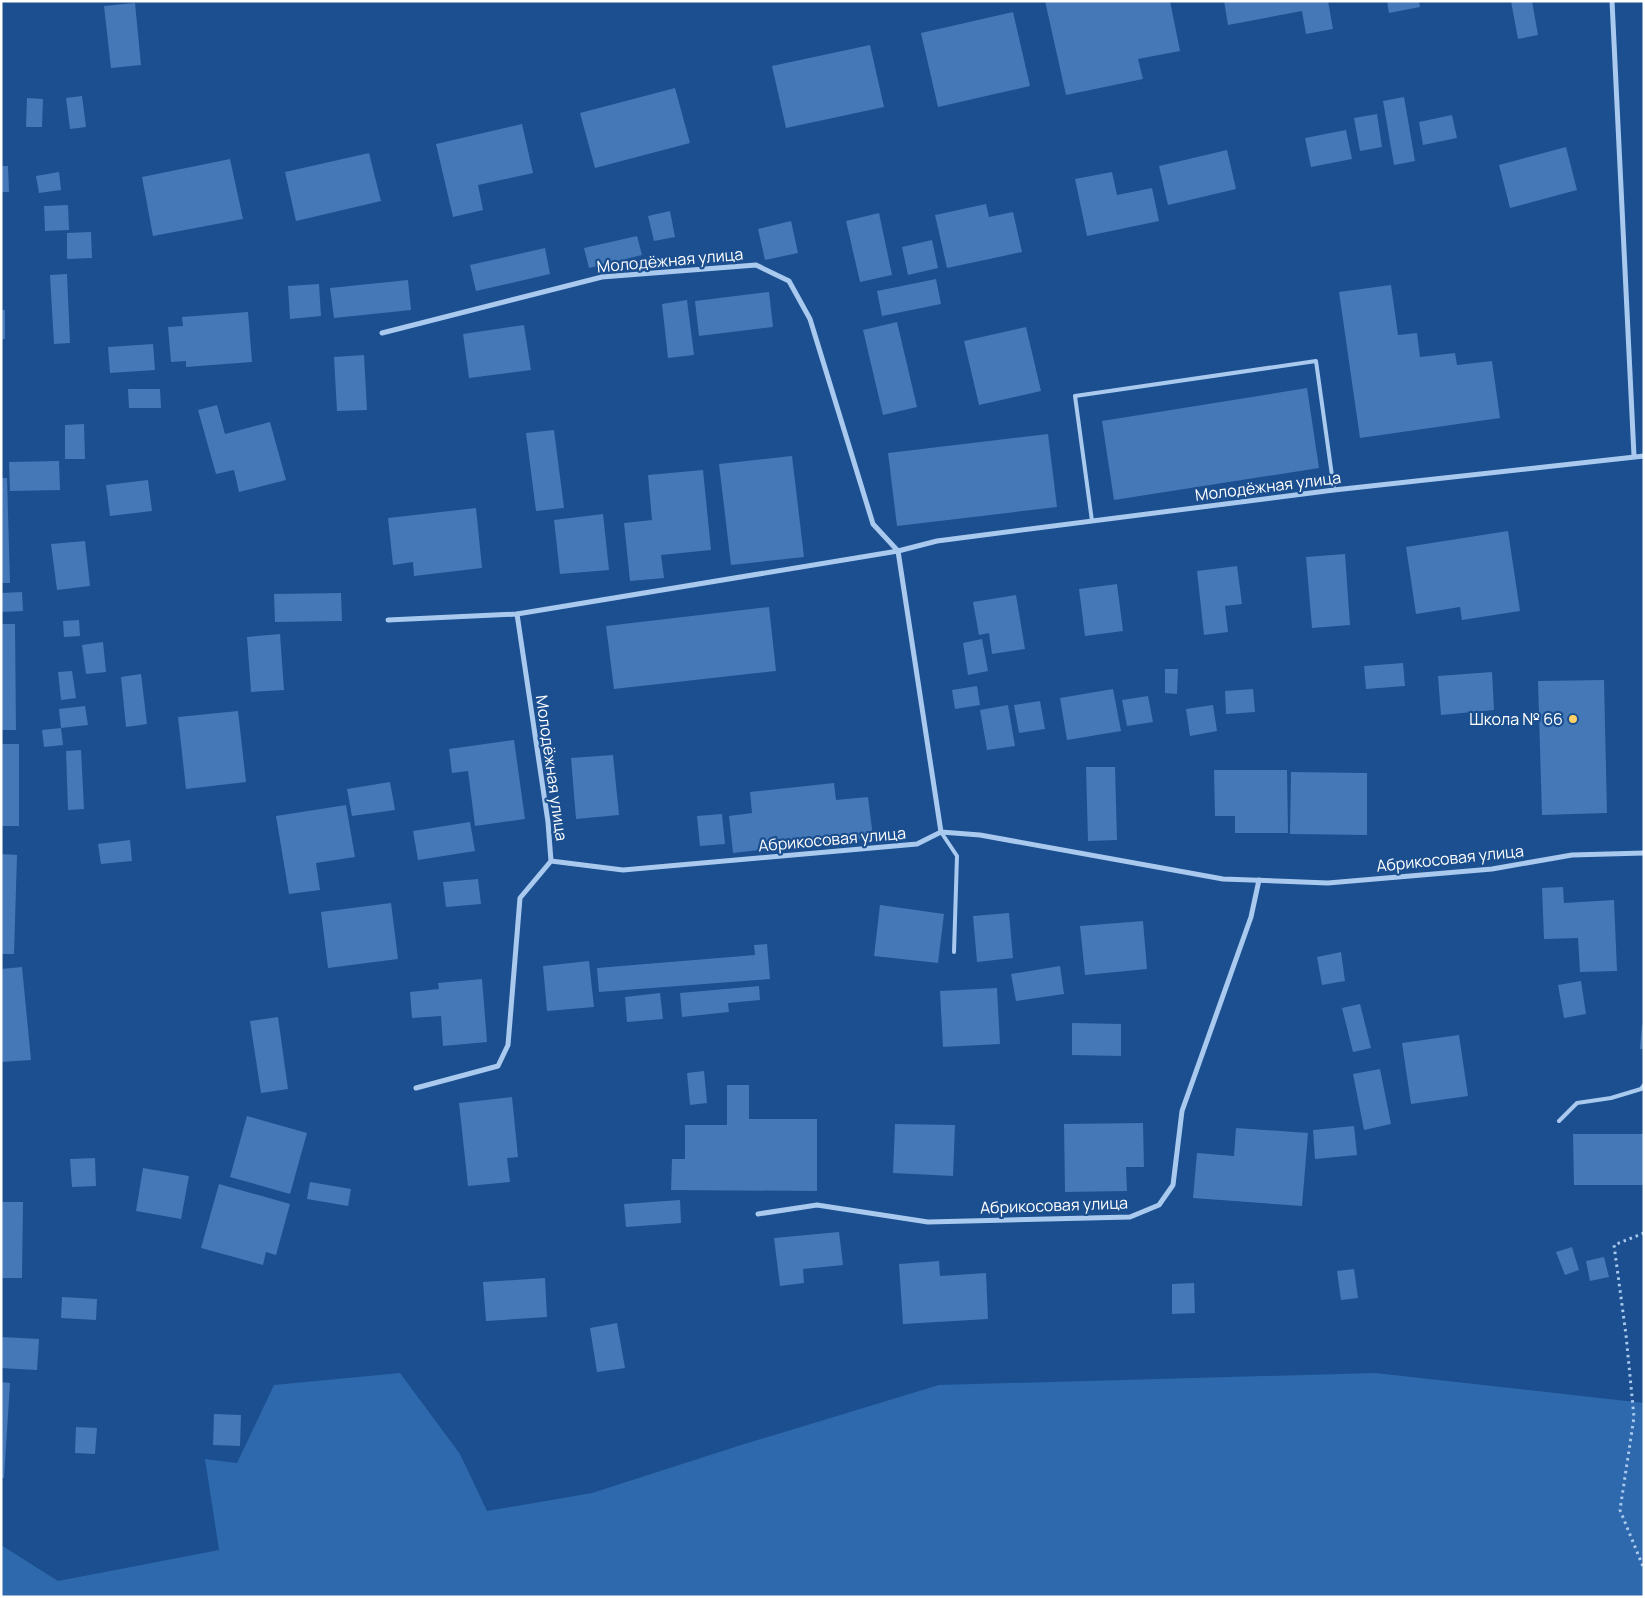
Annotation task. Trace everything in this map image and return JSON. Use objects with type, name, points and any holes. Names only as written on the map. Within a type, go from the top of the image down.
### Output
[{"type":"street","points":[[1612,1],[1634,456]]},
{"type":"street","name":"Молодёжная улица","points":[[382,333],[602,277],[756,266],[789,281],[810,319],[873,524],[898,551]]},
{"type":"street","name":"Молодёжная улица","points":[[388,620],[518,614],[898,551],[937,541],[1334,490],[1644,456]]},
{"type":"street","points":[[898,551],[941,832]]},
{"type":"street","name":"Молодёжная улица","points":[[416,1088],[498,1066],[508,1045],[520,898],[551,861],[548,822],[518,614]]},
{"type":"street","name":"Абрикосовая улица","points":[[551,861],[623,870],[917,844],[941,832],[980,835],[1223,879],[1328,884],[1492,869],[1572,856],[1644,853]]},
{"type":"street","name":"Абрикосовая улица","points":[[758,1214],[817,1205],[928,1222],[1130,1218],[1159,1205],[1173,1186],[1182,1111],[1251,917],[1259,880]]},
{"type":"lane","points":[[1092,521],[1075,396],[1316,361],[1334,490]]},
{"type":"lane","points":[[941,832],[957,856],[954,952]]},
{"type":"lane","points":[[1559,1121],[1577,1103],[1611,1098],[1641,1089],[1644,1085]]},
{"type":"path","points":[[1644,1233],[1614,1245],[1626,1335],[1634,1417],[1620,1510],[1644,1569]]},
{"type":"shaded area","points":[[400,1373],[460,1454],[487,1511],[592,1493],[939,1385],[1375,1373],[1644,1403],[1644,1597],[1,1597],[1,1545],[58,1581],[219,1550],[205,1459],[237,1463],[274,1385]]},
{"type":"building","points":[[1045,1],[1170,1],[1180,51],[1138,59],[1143,79],[1066,95]]},
{"type":"building","points":[[1224,1],[1328,1],[1333,29],[1306,34],[1302,11],[1228,25]]},
{"type":"building","points":[[1387,1],[1419,1],[1420,7],[1389,13]]},
{"type":"building","points":[[1511,1],[1532,1],[1538,35],[1518,39]]},
{"type":"building","points":[[135,3],[141,65],[111,68],[104,6]]},
{"type":"building","points":[[1013,12],[1030,86],[938,107],[921,33]]},
{"type":"building","points":[[870,45],[884,107],[786,128],[772,66]]},
{"type":"building","points":[[675,88],[690,143],[595,168],[580,113]]},
{"type":"building","points":[[82,96],[86,127],[70,129],[66,98]]},
{"type":"building","points":[[1404,97],[1415,161],[1394,165],[1383,101]]},
{"type":"building","points":[[27,98],[43,99],[42,127],[26,127]]},
{"type":"building","points":[[1377,114],[1382,147],[1360,151],[1354,118]]},
{"type":"building","points":[[1452,115],[1457,138],[1423,145],[1419,122]]},
{"type":"building","points":[[522,124],[533,173],[478,185],[483,210],[453,217],[436,144]]},
{"type":"building","points":[[1346,130],[1352,159],[1311,167],[1305,138]]},
{"type":"building","points":[[1566,147],[1577,190],[1510,208],[1499,165]]},
{"type":"building","points":[[1227,150],[1236,189],[1168,205],[1159,166]]},
{"type":"building","points":[[369,153],[381,201],[296,221],[285,172]]},
{"type":"building","points":[[230,159],[243,219],[153,236],[142,177]]},
{"type":"building","points":[[1,166],[8,166],[9,192],[1,192]]},
{"type":"building","points":[[59,172],[61,190],[39,193],[36,176]]},
{"type":"building","points":[[1112,172],[1117,195],[1152,188],[1159,221],[1087,236],[1075,179]]},
{"type":"building","points":[[986,204],[989,217],[1013,212],[1022,252],[947,268],[935,215]]},
{"type":"building","points":[[68,205],[69,230],[45,231],[44,206]]},
{"type":"building","points":[[670,211],[675,237],[654,241],[648,216]]},
{"type":"building","points":[[879,213],[892,275],[860,282],[846,221]]},
{"type":"building","points":[[791,221],[798,253],[765,260],[758,229]]},
{"type":"building","points":[[91,232],[92,258],[67,259],[67,233]]},
{"type":"building","points":[[637,236],[642,255],[589,268],[584,248]]},
{"type":"building","points":[[932,240],[938,268],[908,275],[902,247]]},
{"type":"building","points":[[545,248],[550,274],[476,291],[470,265]]},
{"type":"building","points":[[67,274],[70,343],[54,344],[50,275]]},
{"type":"building","points":[[936,279],[941,304],[882,316],[877,291]]},
{"type":"building","points":[[408,280],[411,310],[334,318],[330,288]]},
{"type":"building","points":[[319,284],[321,316],[290,319],[288,286]]},
{"type":"building","points":[[1391,285],[1398,335],[1417,333],[1420,357],[1455,353],[1457,365],[1492,361],[1500,418],[1360,438],[1339,292]]},
{"type":"building","points":[[769,292],[773,327],[699,336],[695,301]]},
{"type":"building","points":[[687,300],[694,355],[668,358],[662,304]]},
{"type":"building","points":[[1,310],[5,310],[5,339],[1,339]]},
{"type":"building","points":[[248,312],[252,362],[186,367],[186,361],[171,362],[168,327],[183,326],[182,317]]},
{"type":"building","points":[[897,322],[917,407],[883,415],[863,330]]},
{"type":"building","points":[[524,325],[531,370],[469,378],[463,334]]},
{"type":"building","points":[[1026,327],[1041,391],[979,405],[964,341]]},
{"type":"building","points":[[153,344],[155,370],[110,373],[108,347]]},
{"type":"building","points":[[364,355],[367,410],[337,411],[334,357]]},
{"type":"building","points":[[1307,388],[1319,468],[1114,500],[1102,421]]},
{"type":"building","points":[[128,389],[160,389],[161,408],[129,408]]},
{"type":"building","points":[[217,405],[225,434],[270,422],[286,480],[239,492],[234,470],[216,474],[198,410]]},
{"type":"building","points":[[84,424],[85,459],[65,459],[65,425]]},
{"type":"building","points":[[554,430],[564,508],[536,511],[526,433]]},
{"type":"building","points":[[1048,434],[1057,507],[897,526],[888,453]]},
{"type":"building","points":[[792,456],[804,557],[731,565],[719,464]]},
{"type":"building","points":[[59,461],[60,490],[10,491],[9,462]]},
{"type":"building","points":[[703,470],[711,550],[661,555],[664,578],[630,581],[624,523],[652,520],[648,475]]},
{"type":"building","points":[[1,478],[7,478],[10,583],[1,583]]},
{"type":"building","points":[[148,480],[152,511],[110,516],[106,485]]},
{"type":"building","points":[[476,508],[482,568],[414,576],[413,562],[393,565],[388,518]]},
{"type":"building","points":[[603,514],[609,570],[560,574],[554,520]]},
{"type":"building","points":[[1508,531],[1520,611],[1462,620],[1460,607],[1416,614],[1406,547]]},
{"type":"building","points":[[85,541],[90,586],[57,590],[51,544]]},
{"type":"building","points":[[1345,554],[1350,625],[1312,628],[1306,557]]},
{"type":"building","points":[[1237,566],[1242,604],[1225,606],[1228,632],[1204,635],[1197,571]]},
{"type":"building","points":[[1117,584],[1123,631],[1085,636],[1079,589]]},
{"type":"building","points":[[22,592],[23,611],[1,612],[1,593]]},
{"type":"building","points":[[341,593],[342,621],[275,622],[274,594]]},
{"type":"building","points":[[1016,595],[1025,649],[992,654],[989,633],[979,635],[973,602]]},
{"type":"building","points":[[769,607],[776,671],[614,689],[606,626]]},
{"type":"building","points":[[79,620],[80,636],[64,637],[63,621]]},
{"type":"building","points":[[1,624],[15,624],[16,730],[1,730]]},
{"type":"building","points":[[280,634],[284,690],[251,692],[247,637]]},
{"type":"building","points":[[982,639],[988,671],[968,675],[963,643]]},
{"type":"building","points":[[103,642],[106,672],[86,674],[82,645]]},
{"type":"building","points":[[1403,663],[1405,686],[1366,689],[1364,666]]},
{"type":"building","points":[[1165,669],[1178,669],[1177,694],[1165,693]]},
{"type":"building","points":[[72,671],[76,698],[61,700],[58,672]]},
{"type":"building","points":[[1492,672],[1494,710],[1441,715],[1438,676]]},
{"type":"building","points":[[141,674],[147,724],[126,727],[121,677]]},
{"type":"building","points":[[1604,680],[1607,813],[1542,815],[1538,681]]},
{"type":"building","points":[[977,686],[980,705],[955,709],[952,690]]},
{"type":"building","points":[[1113,689],[1121,731],[1067,740],[1060,698]]},
{"type":"building","points":[[1253,689],[1255,712],[1226,714],[1225,691]]},
{"type":"building","points":[[1148,696],[1153,722],[1127,726],[1122,700]]},
{"type":"building","points":[[1040,701],[1045,729],[1019,733],[1014,705]]},
{"type":"building","points":[[1008,705],[1015,746],[987,750],[980,710]]},
{"type":"building","points":[[1213,705],[1217,731],[1190,736],[1186,709]]},
{"type":"building","points":[[85,706],[88,725],[61,728],[59,709]]},
{"type":"building","points":[[238,711],[246,782],[186,789],[178,717]]},
{"type":"building","points":[[61,728],[63,745],[44,747],[42,730]]},
{"type":"building","points":[[514,740],[525,819],[475,826],[468,771],[452,773],[449,749]]},
{"type":"building","points":[[1,744],[19,744],[19,826],[1,826]]},
{"type":"building","points":[[81,750],[84,809],[68,810],[66,751]]},
{"type":"building","points":[[613,755],[619,815],[576,819],[571,758]]},
{"type":"building","points":[[1086,767],[1115,767],[1117,840],[1088,841]]},
{"type":"building","points":[[1214,770],[1287,770],[1288,833],[1235,833],[1235,816],[1215,816]]},
{"type":"building","points":[[1291,772],[1367,773],[1367,835],[1290,834]]},
{"type":"building","points":[[390,782],[395,810],[352,816],[347,789]]},
{"type":"building","points":[[834,783],[836,800],[868,797],[873,837],[733,853],[729,816],[752,813],[750,792]]},
{"type":"building","points":[[346,805],[355,857],[316,863],[320,890],[289,894],[276,816]]},
{"type":"building","points":[[722,814],[725,844],[700,846],[697,816]]},
{"type":"building","points":[[470,822],[475,851],[418,860],[413,831]]},
{"type":"building","points":[[130,840],[132,861],[101,864],[98,844]]},
{"type":"building","points":[[1,854],[17,855],[14,954],[1,954]]},
{"type":"building","points":[[478,879],[481,904],[446,907],[443,882]]},
{"type":"building","points":[[1563,887],[1564,903],[1614,900],[1617,971],[1580,972],[1578,938],[1544,939],[1542,888]]},
{"type":"building","points":[[391,903],[398,959],[328,968],[321,912]]},
{"type":"building","points":[[880,905],[944,914],[938,963],[874,956]]},
{"type":"building","points":[[1009,913],[1013,958],[977,962],[973,916]]},
{"type":"building","points":[[1143,921],[1147,969],[1085,975],[1080,926]]},
{"type":"building","points":[[767,944],[770,979],[599,992],[597,968],[755,955],[754,945]]},
{"type":"building","points":[[1341,952],[1345,981],[1322,985],[1317,957]]},
{"type":"building","points":[[589,961],[594,1007],[547,1011],[543,966]]},
{"type":"building","points":[[1060,966],[1064,994],[1016,1001],[1011,974]]},
{"type":"building","points":[[22,967],[31,1060],[1,1062],[1,969]]},
{"type":"building","points":[[482,979],[487,1042],[443,1046],[441,1016],[412,1018],[410,992],[439,989],[438,983]]},
{"type":"building","points":[[1581,981],[1586,1014],[1564,1018],[1558,985]]},
{"type":"building","points":[[759,986],[760,1000],[728,1003],[729,1012],[682,1017],[680,993]]},
{"type":"building","points":[[997,988],[1000,1044],[943,1047],[940,991]]},
{"type":"building","points":[[660,993],[663,1019],[627,1022],[625,997]]},
{"type":"building","points":[[1360,1004],[1371,1048],[1353,1052],[1342,1008]]},
{"type":"building","points":[[278,1017],[288,1089],[261,1093],[250,1021]]},
{"type":"building","points":[[1072,1023],[1121,1024],[1121,1056],[1072,1055]]},
{"type":"building","points":[[1642,1025],[1644,1025],[1644,1049],[1640,1049]]},
{"type":"building","points":[[1459,1035],[1468,1096],[1411,1104],[1402,1043]]},
{"type":"building","points":[[1380,1069],[1391,1124],[1364,1130],[1353,1074]]},
{"type":"building","points":[[704,1071],[707,1103],[690,1105],[687,1073]]},
{"type":"building","points":[[727,1085],[749,1085],[749,1119],[817,1119],[817,1191],[671,1190],[672,1159],[685,1159],[685,1125],[727,1125]]},
{"type":"building","points":[[512,1097],[518,1157],[507,1158],[510,1182],[468,1186],[459,1103]]},
{"type":"building","points":[[247,1116],[307,1133],[290,1194],[230,1177]]},
{"type":"building","points":[[1143,1123],[1144,1167],[1126,1167],[1127,1191],[1065,1192],[1064,1124]]},
{"type":"building","points":[[895,1124],[955,1125],[953,1176],[893,1173]]},
{"type":"building","points":[[1354,1126],[1357,1155],[1315,1159],[1313,1130]]},
{"type":"building","points":[[1236,1128],[1308,1133],[1302,1206],[1193,1198],[1197,1153],[1234,1156]]},
{"type":"building","points":[[1573,1134],[1644,1134],[1644,1185],[1574,1185]]},
{"type":"building","points":[[95,1158],[96,1186],[72,1187],[70,1159]]},
{"type":"building","points":[[143,1168],[189,1176],[181,1219],[136,1211]]},
{"type":"building","points":[[310,1182],[351,1189],[348,1206],[307,1199]]},
{"type":"building","points":[[219,1184],[290,1204],[276,1255],[266,1252],[263,1265],[201,1248]]},
{"type":"building","points":[[680,1200],[681,1223],[626,1227],[624,1204]]},
{"type":"building","points":[[1,1202],[23,1202],[22,1278],[1,1278]]},
{"type":"building","points":[[839,1232],[843,1265],[803,1269],[804,1283],[780,1286],[774,1238]]},
{"type":"building","points":[[1572,1247],[1579,1270],[1565,1275],[1556,1252]]},
{"type":"building","points":[[1604,1257],[1609,1277],[1590,1281],[1586,1261]]},
{"type":"building","points":[[939,1261],[940,1276],[986,1273],[988,1319],[903,1324],[899,1264]]},
{"type":"building","points":[[1354,1269],[1358,1298],[1341,1300],[1337,1271]]},
{"type":"building","points":[[545,1278],[547,1317],[486,1321],[483,1282]]},
{"type":"building","points":[[1194,1283],[1195,1313],[1172,1314],[1172,1284]]},
{"type":"building","points":[[62,1297],[97,1299],[96,1320],[61,1318]]},
{"type":"building","points":[[617,1323],[625,1368],[597,1372],[590,1328]]},
{"type":"building","points":[[2,1337],[39,1339],[37,1370],[1,1368]]},
{"type":"building","points":[[1,1382],[10,1383],[4,1478],[1,1478]]},
{"type":"building","points":[[214,1414],[241,1415],[240,1446],[213,1445]]},
{"type":"building","points":[[76,1427],[97,1428],[95,1454],[75,1453]]},
{"type":"place","name":"Школа № 66","points":[[1573,719]]}]
